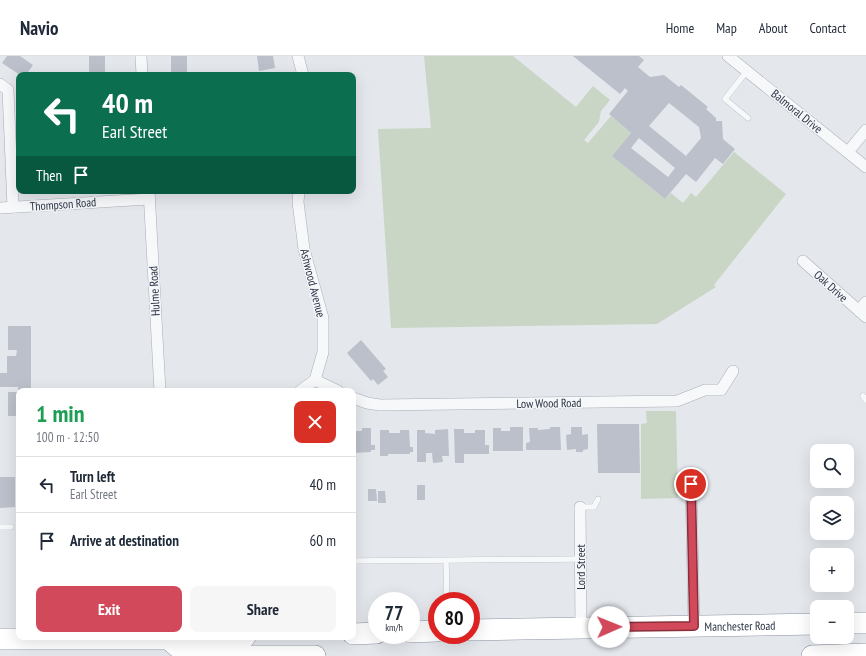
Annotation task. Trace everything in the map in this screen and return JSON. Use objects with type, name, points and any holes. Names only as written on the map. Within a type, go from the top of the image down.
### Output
[{"type":"highway","points":[[854,623],[866,623]]},
{"type":"highway","name":"Manchester Road","points":[[480,630],[810,624]]},
{"type":"highway","points":[[356,634],[368,633]]},
{"type":"highway","points":[[0,639],[16,639]]},
{"type":"highway","points":[[34,640],[169,644],[212,640]]},
{"type":"highway","points":[[169,644],[191,655],[201,656]]},
{"type":"highway","points":[[812,656],[866,654]]},
{"type":"highway","points":[[214,656],[316,656]]},
{"type":"street","points":[[141,56],[142,72]]},
{"type":"street","points":[[298,56],[302,72]]},
{"type":"street","name":"Balmoral Drive","points":[[728,56],[866,167]]},
{"type":"street","points":[[0,84],[8,90],[13,207]]},
{"type":"street","points":[[848,152],[866,130]]},
{"type":"street","name":"Ashwood Avenue","points":[[299,194],[298,202],[304,249],[323,318],[323,352],[315,380]]},
{"type":"street","name":"Thompson Road","points":[[0,208],[149,195]]},
{"type":"street","name":"Hulme Road","points":[[149,195],[160,388]]},
{"type":"street","name":"Oak Drive","points":[[804,261],[864,310]]},
{"type":"street","name":"Low Wood Road","points":[[356,399],[380,405],[677,401],[705,390],[721,390],[733,371]]},
{"type":"street","points":[[304,388],[315,380],[332,388]]},
{"type":"street","points":[[691,484],[694,626]]},
{"type":"street","name":"Lord Street","points":[[580,507],[581,628]]},
{"type":"lane","points":[[747,71],[725,99],[748,118]]},
{"type":"lane","points":[[580,507],[594,507],[598,499]]},
{"type":"lane","points":[[0,527],[11,527]]},
{"type":"lane","points":[[356,561],[580,559]]},
{"type":"lane","points":[[446,560],[446,592]]},
{"type":"green space","points":[[424,56],[513,56],[576,107],[593,86],[610,100],[601,111],[599,122],[584,140],[588,143],[611,116],[631,133],[612,156],[665,199],[671,193],[683,203],[691,193],[696,197],[734,152],[786,194],[714,285],[716,287],[657,324],[391,328],[378,129],[431,128]]},
{"type":"green space","points":[[646,411],[676,411],[678,498],[641,499],[641,424],[647,423]]},
{"type":"building","points":[[7,56],[20,56],[33,65],[28,72],[16,72],[2,63]]},
{"type":"building","points":[[89,56],[105,56],[105,72],[89,72]]},
{"type":"building","points":[[171,56],[187,56],[187,72],[171,72]]},
{"type":"building","points":[[257,56],[273,56],[275,68],[259,71]]},
{"type":"building","points":[[573,56],[639,56],[644,60],[638,67],[650,77],[664,75],[679,87],[681,85],[708,107],[706,109],[716,118],[716,121],[722,121],[723,139],[735,149],[723,164],[715,158],[696,182],[686,174],[665,199],[612,156],[631,133],[609,114],[628,91],[625,88],[620,94]],"holes":[[[669,103],[699,127],[701,138],[686,156],[649,126]],[[639,138],[675,168],[668,177],[631,148]]]},
{"type":"building","points":[[8,326],[31,326],[31,388],[0,387],[0,373],[7,373],[7,356],[16,356],[17,350],[8,350]]},
{"type":"building","points":[[361,340],[386,369],[383,371],[388,377],[378,385],[373,379],[371,381],[347,353]]},
{"type":"building","points":[[8,392],[16,392],[16,416],[8,416]]},
{"type":"building","points":[[597,424],[639,424],[640,473],[598,473]]},
{"type":"building","points":[[510,427],[523,427],[523,451],[493,451],[493,428],[501,428],[501,431],[510,431]]},
{"type":"building","points":[[550,427],[560,427],[561,450],[526,450],[526,443],[530,442],[529,428],[538,428],[538,430],[550,429]]},
{"type":"building","points":[[571,427],[582,427],[582,435],[588,434],[588,449],[583,450],[583,452],[576,452],[576,449],[567,450],[566,435],[571,434]]},
{"type":"building","points":[[362,428],[371,428],[371,445],[375,445],[375,450],[371,450],[371,452],[356,453],[356,431],[362,431]]},
{"type":"building","points":[[448,429],[449,456],[442,456],[443,462],[433,463],[432,453],[426,453],[426,462],[417,462],[417,430],[425,430],[425,433],[435,434],[435,430]]},
{"type":"building","points":[[454,429],[464,429],[464,433],[475,433],[475,430],[485,430],[485,445],[489,445],[489,454],[464,454],[464,463],[455,463]]},
{"type":"building","points":[[380,430],[389,430],[389,433],[400,433],[400,430],[409,430],[410,447],[413,447],[413,452],[410,452],[410,454],[388,454],[388,456],[380,456]]},
{"type":"building","points":[[0,477],[15,477],[15,507],[0,508]]},
{"type":"building","points":[[417,485],[425,485],[425,500],[417,500]]},
{"type":"building","points":[[368,489],[376,489],[377,501],[368,501]]},
{"type":"building","points":[[378,491],[385,491],[386,503],[378,503]]},
{"type":"route","points":[[609,627],[694,626],[691,484]]}]
